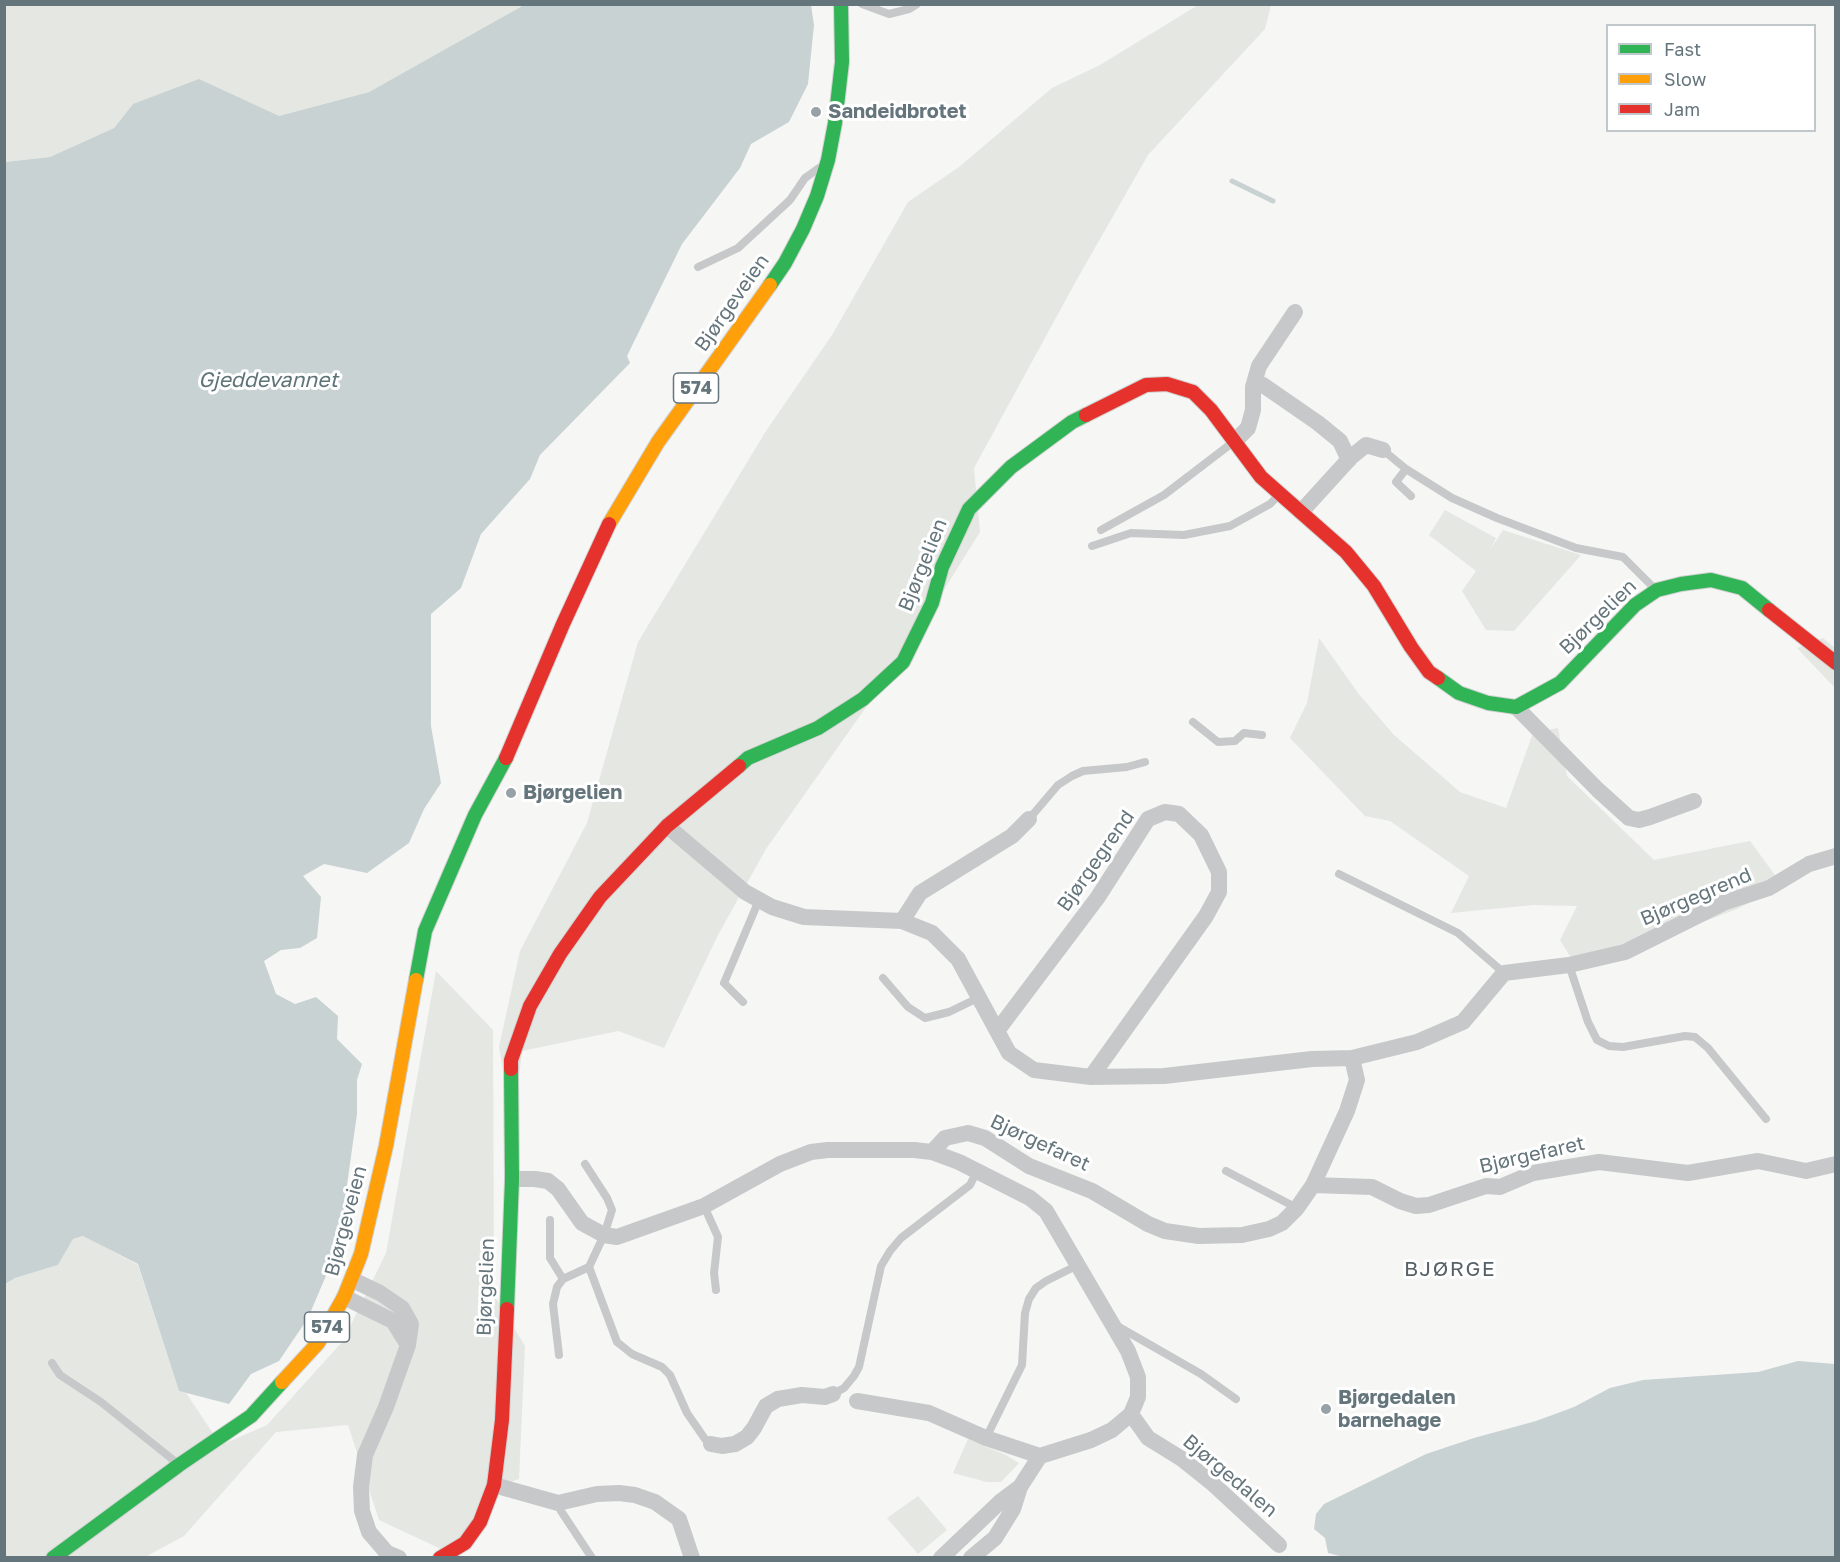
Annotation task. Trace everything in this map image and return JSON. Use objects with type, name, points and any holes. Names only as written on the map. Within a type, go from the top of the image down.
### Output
[{"type":"street","name":"Bjørgeveien","points":[[53,1557],[179,1465],[251,1416],[318,1343],[344,1297],[361,1254],[386,1146],[425,931],[475,814],[504,763],[604,533],[658,442],[785,263],[810,213],[828,160],[835,123],[842,62],[841,4]]},
{"type":"street","points":[[1235,441],[1248,428],[1253,410],[1253,387],[1259,366],[1295,312]]},
{"type":"street","name":"Bjørgelien","points":[[440,1557],[465,1543],[480,1522],[494,1485],[502,1420],[512,1179],[511,1060],[530,1006],[560,954],[600,897],[667,826],[748,758],[818,728],[863,699],[903,662],[932,603],[942,567],[969,509],[1011,467],[1072,422],[1146,385],[1167,384],[1193,392],[1211,410],[1261,477],[1346,552],[1374,586],[1429,672],[1458,693],[1488,703],[1516,707],[1560,683],[1635,605],[1657,590],[1711,580],[1742,588],[1836,663]]},
{"type":"street","points":[[1253,387],[1263,385],[1318,423],[1340,441],[1348,460]]},
{"type":"street","points":[[1300,512],[1348,460],[1366,446],[1383,450]]},
{"type":"street","points":[[1516,707],[1629,818],[1639,820],[1650,818],[1694,801]]},
{"type":"street","name":"Bjørgeveien","points":[[489,819],[504,763]]},
{"type":"street","name":"Bjørgegrend","points":[[997,1031],[1098,897],[1148,819],[1165,813],[1179,814],[1201,835],[1219,872],[1219,892],[1206,916],[1091,1077]]},
{"type":"street","points":[[902,921],[920,893],[1012,836],[1029,819]]},
{"type":"street","points":[[667,826],[745,892],[772,907],[804,917],[902,921],[932,933],[958,959],[1010,1053],[1034,1070],[1091,1077],[1164,1076],[1312,1059],[1352,1058],[1417,1042],[1463,1022],[1504,973]]},
{"type":"street","name":"Bjørgeveien","points":[[417,979],[480,838]]},
{"type":"street","name":"Bjørgegrend","points":[[1504,973],[1569,965],[1625,952],[1723,903],[1769,888],[1809,864],[1836,856]]},
{"type":"street","name":"Bjørgefaret","points":[[932,1152],[945,1138],[968,1133],[985,1138],[1029,1166],[1092,1191],[1148,1224],[1165,1231],[1199,1236],[1242,1235],[1269,1229],[1282,1223],[1297,1208],[1313,1185],[1347,1111],[1357,1080],[1352,1058]]},
{"type":"street","points":[[512,1179],[548,1181],[558,1189],[582,1223],[604,1235],[617,1237],[705,1206],[780,1164],[811,1152],[894,1149],[932,1152],[959,1162],[1030,1198],[1046,1211],[1128,1351],[1138,1377],[1138,1397],[1131,1414],[1112,1430],[1091,1440],[1041,1456],[986,1438],[929,1413],[857,1401]]},
{"type":"street","name":"Bjørgefaret","points":[[1313,1185],[1372,1187],[1416,1206],[1429,1205],[1486,1186],[1500,1188],[1533,1173],[1599,1162],[1688,1173],[1758,1161],[1806,1171],[1836,1164]]},
{"type":"street","points":[[352,1280],[380,1293],[402,1308],[411,1324],[408,1345],[386,1407],[365,1455],[361,1487],[362,1511],[369,1532],[387,1552],[399,1557]]},
{"type":"street","points":[[344,1297],[393,1321],[408,1345]]},
{"type":"street","points":[[711,1444],[722,1446],[735,1444],[747,1437],[766,1406],[778,1399],[802,1395],[825,1397],[833,1394]]},
{"type":"street","name":"Bjørgedalen","points":[[1131,1414],[1148,1438],[1182,1459],[1212,1483],[1279,1545]]},
{"type":"street","points":[[971,1557],[995,1538],[1013,1509],[1020,1487],[1041,1456]]},
{"type":"street","points":[[494,1485],[558,1503],[597,1494],[635,1494],[655,1502],[679,1519],[692,1557]]},
{"type":"street","points":[[941,1557],[993,1508],[1020,1487]]},
{"type":"lane","points":[[862,4],[889,14],[909,9],[917,4]]},
{"type":"lane","points":[[698,267],[738,248],[790,200],[805,178],[828,160]]},
{"type":"lane","points":[[1101,530],[1164,495],[1235,441]]},
{"type":"lane","points":[[1383,450],[1406,469],[1452,498],[1497,518],[1576,548],[1623,556],[1657,590]]},
{"type":"lane","points":[[1406,469],[1396,482],[1411,496]]},
{"type":"lane","points":[[1092,546],[1131,533],[1184,535],[1230,526],[1270,504],[1280,495]]},
{"type":"lane","points":[[1193,722],[1218,742],[1235,741],[1244,733],[1262,735]]},
{"type":"lane","points":[[1029,819],[1058,785],[1072,776],[1083,771],[1127,767],[1145,762]]},
{"type":"lane","points":[[1339,874],[1458,933],[1504,973]]},
{"type":"lane","points":[[743,1002],[723,983],[759,900]]},
{"type":"lane","points":[[1569,965],[1588,1022],[1597,1040],[1609,1046],[1623,1047],[1685,1036],[1695,1037],[1708,1048],[1766,1119]]},
{"type":"lane","points":[[883,978],[908,1007],[925,1018],[949,1012],[978,998]]},
{"type":"lane","points":[[559,1354],[553,1304],[557,1287],[564,1280],[589,1267],[604,1235],[612,1210],[607,1197],[585,1164]]},
{"type":"lane","points":[[1226,1171],[1297,1208]]},
{"type":"lane","points":[[833,1394],[844,1388],[859,1367],[881,1266],[890,1251],[901,1238],[970,1185],[977,1172]]},
{"type":"lane","points":[[705,1206],[718,1236],[714,1274],[716,1290]]},
{"type":"lane","points":[[550,1220],[550,1258],[564,1280]]},
{"type":"lane","points":[[986,1438],[1022,1365],[1024,1313],[1029,1299],[1041,1284],[1078,1265]]},
{"type":"lane","points":[[589,1267],[617,1342],[632,1354],[662,1367],[670,1375],[687,1413],[711,1444]]},
{"type":"lane","points":[[1113,1324],[1201,1374],[1236,1400]]},
{"type":"lane","points":[[52,1363],[60,1375],[101,1402],[179,1465]]},
{"type":"lane","points":[[558,1503],[592,1557]]},
{"type":"shaded area","points":[[5,5],[526,5],[369,92],[279,116],[133,104],[114,128],[50,157],[5,162]]},
{"type":"shaded area","points":[[1198,5],[1271,5],[1265,29],[1148,155],[1076,281],[974,468],[980,532],[905,652],[766,849],[718,935],[664,1048],[618,1031],[522,1051],[513,1128],[499,1047],[520,951],[587,823],[638,642],[766,431],[832,335],[908,202],[959,167],[1052,88],[1100,65]]},
{"type":"shaded area","points":[[1445,510],[1496,538],[1490,550],[1503,530],[1581,555],[1514,631],[1486,630],[1462,591],[1476,571],[1429,535]]},
{"type":"shaded area","points":[[1319,638],[1358,693],[1394,735],[1460,792],[1506,808],[1533,733],[1558,728],[1567,776],[1654,860],[1750,841],[1783,886],[1737,909],[1674,933],[1573,961],[1560,940],[1577,906],[1533,905],[1451,913],[1469,876],[1390,821],[1365,816],[1290,738],[1307,703]]},
{"type":"shaded area","points":[[1823,638],[1835,648],[1835,688],[1797,648]]},
{"type":"shaded area","points":[[436,971],[493,1030],[494,1295],[525,1346],[519,1479],[485,1491],[458,1557],[379,1520],[348,1425],[276,1432],[184,1536],[145,1557],[5,1557],[4,1284],[15,1278],[58,1265],[73,1239],[84,1236],[138,1265],[179,1391],[186,1393],[221,1445],[267,1425],[343,1341],[386,1253]]},
{"type":"shaded area","points":[[968,1439],[1019,1463],[1001,1482],[987,1482],[953,1473]]},
{"type":"shaded area","points":[[918,1496],[947,1530],[918,1554],[887,1518]]},
{"type":"water","name":"Gjeddevannet","points":[[526,4],[811,5],[814,25],[808,84],[789,122],[751,144],[740,168],[682,244],[627,356],[630,363],[540,455],[530,479],[481,534],[461,588],[431,614],[431,726],[441,783],[424,809],[409,843],[367,873],[324,864],[303,876],[321,897],[317,938],[300,948],[281,950],[264,961],[276,994],[295,1004],[316,997],[338,1016],[337,1039],[362,1064],[357,1080],[357,1114],[344,1206],[345,1231],[308,1318],[279,1361],[251,1374],[229,1404],[179,1391],[138,1264],[83,1236],[73,1239],[58,1265],[15,1278],[5,1284],[5,162],[50,157],[114,128],[133,104],[199,79],[279,116],[369,92]]},
{"type":"water","points":[[1798,1361],[1835,1364],[1835,1557],[1344,1557],[1328,1553],[1325,1538],[1314,1529],[1316,1514],[1324,1504],[1426,1454],[1536,1421],[1574,1407],[1610,1388],[1643,1380],[1758,1372]]},
{"type":"waterway","points":[[1232,181],[1273,201]]},
{"type":"traffic: fast","points":[[770,285],[803,229],[817,196],[828,160],[842,62],[841,4]]},
{"type":"traffic: fast","points":[[739,766],[748,758],[818,728],[863,699],[903,662],[932,603],[942,567],[969,509],[1011,467],[1072,422],[1086,415]]},
{"type":"traffic: fast","points":[[1438,678],[1459,693],[1488,703],[1516,707],[1560,683],[1635,605],[1657,590],[1711,580],[1742,588],[1769,610]]},
{"type":"traffic: fast","points":[[416,980],[425,931],[475,815],[506,758]]},
{"type":"traffic: fast","points":[[507,1309],[512,1179],[511,1069]]},
{"type":"traffic: fast","points":[[53,1558],[179,1465],[251,1416],[282,1382]]},
{"type":"traffic: slow","points":[[609,524],[658,442],[770,285]]},
{"type":"traffic: slow","points":[[282,1382],[318,1343],[344,1297],[361,1254],[386,1146],[416,980]]},
{"type":"traffic: jam","points":[[1086,415],[1146,385],[1167,384],[1193,392],[1211,410],[1261,477],[1346,552],[1374,586],[1429,672],[1438,678]]},
{"type":"traffic: jam","points":[[506,758],[563,624],[609,524]]},
{"type":"traffic: jam","points":[[1769,610],[1836,663]]},
{"type":"traffic: jam","points":[[511,1069],[511,1060],[530,1006],[560,954],[600,897],[667,826],[739,766]]},
{"type":"traffic: jam","points":[[440,1558],[465,1543],[480,1522],[494,1485],[502,1420],[507,1309]]},
{"type":"place","name":"Sandeidbrotet","points":[[816,112]]},
{"type":"place","name":"Bjørgelien","points":[[511,793]]},
{"type":"place","name":"Bjørgedalen barnehage","points":[[1326,1409]]},
{"type":"district","name":"BJØRGE","points":[[1450,1269]]}]
